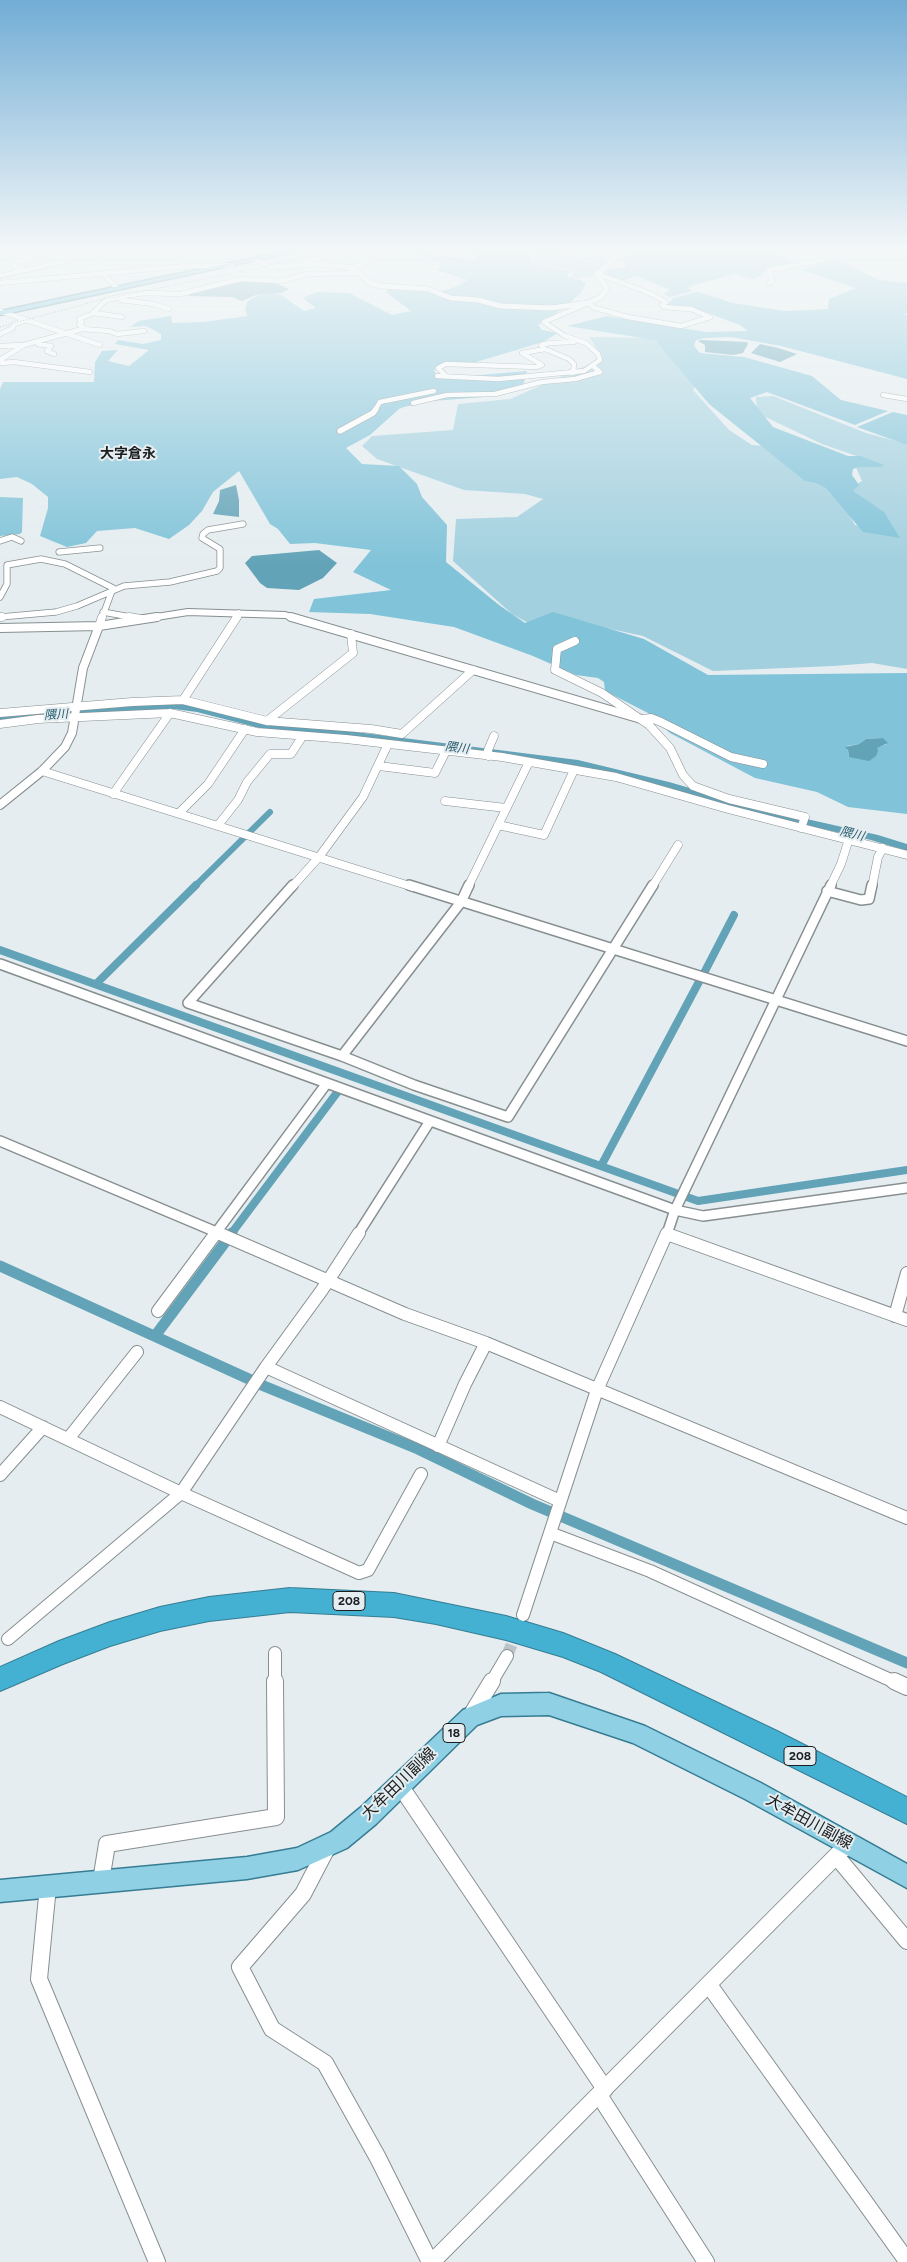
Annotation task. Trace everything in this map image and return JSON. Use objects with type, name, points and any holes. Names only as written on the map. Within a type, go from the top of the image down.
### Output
[{"type":"highway","name":"208","points":[[0,1679],[101,1637],[160,1619],[208,1609],[290,1600],[394,1605],[428,1610],[506,1628],[563,1645],[607,1662],[907,1812]]},
{"type":"highway","name":"208","points":[[0,1688],[61,1661],[116,1641],[171,1627],[231,1616],[295,1611],[347,1610],[414,1618],[477,1630],[543,1649],[692,1703]]},
{"type":"main road","name":"大牟田川副線","points":[[0,1891],[247,1868],[298,1859],[339,1840],[368,1816],[398,1784],[470,1717],[501,1705],[549,1704],[637,1734],[753,1791],[842,1851],[907,1877]]},
{"type":"street","points":[[0,361],[11,355]]},
{"type":"street","points":[[446,375],[438,368],[446,364],[537,367],[542,365],[525,355]]},
{"type":"street","points":[[557,355],[569,359],[574,364],[573,373]]},
{"type":"street","points":[[437,376],[498,379],[573,373],[584,371],[593,366],[600,360],[597,355]]},
{"type":"street","points":[[0,361],[90,372]]},
{"type":"street","points":[[414,403],[446,395],[495,394],[600,372],[593,366]]},
{"type":"street","points":[[340,431],[373,413],[380,402],[437,390],[495,394]]},
{"type":"street","points":[[883,395],[907,399]]},
{"type":"street","points":[[0,617],[56,612],[76,606],[113,588],[170,582],[217,571],[220,568],[220,549],[202,538],[203,534],[214,528],[243,524]]},
{"type":"street","points":[[0,541],[12,537],[21,541]]},
{"type":"street","points":[[64,564],[58,550],[100,548]]},
{"type":"street","points":[[0,562],[7,565],[41,559],[64,564],[113,588]]},
{"type":"street","points":[[0,598],[7,584],[7,565]]},
{"type":"street","points":[[0,805],[42,771],[65,747],[72,733],[83,668],[113,588]]},
{"type":"street","points":[[104,612],[141,619]]},
{"type":"street","points":[[0,628],[99,626],[178,613],[290,616],[638,717],[651,718],[731,757],[763,764]]},
{"type":"street","points":[[183,700],[239,614]]},
{"type":"street","points":[[267,721],[353,653],[351,634]]},
{"type":"street","points":[[575,641],[557,649],[554,670],[602,693],[649,725],[670,748],[683,775],[693,786],[729,799],[805,817],[803,824]]},
{"type":"street","points":[[0,713],[77,706],[183,700],[267,721],[371,729],[402,734],[474,670]]},
{"type":"street","points":[[113,794],[170,713]]},
{"type":"street","points":[[0,724],[75,717],[170,713],[244,729],[302,737],[346,738],[446,751],[489,753],[528,762],[616,777],[803,824],[848,839],[907,855]]},
{"type":"street","points":[[179,813],[208,784],[244,729]]},
{"type":"street","points":[[489,753],[494,736]]},
{"type":"street","points":[[218,824],[238,800],[247,782],[270,754],[291,754],[302,737]]},
{"type":"street","points":[[388,744],[363,797],[319,857],[218,967],[188,1003],[342,1056],[414,1085],[508,1117],[678,845]]},
{"type":"street","points":[[379,766],[435,773],[446,751]]},
{"type":"street","points":[[342,1056],[461,902],[528,762]]},
{"type":"street","points":[[498,825],[544,835],[574,770]]},
{"type":"street","points":[[42,771],[907,1041]]},
{"type":"street","points":[[445,802],[461,804],[467,802],[506,808]]},
{"type":"street","points":[[523,1615],[597,1390],[676,1210],[841,864],[848,839]]},
{"type":"street","points":[[827,890],[861,900],[868,899],[882,848]]},
{"type":"street","points":[[0,964],[676,1210],[703,1216],[907,1188]]},
{"type":"street","points":[[158,1312],[327,1083]]},
{"type":"street","points":[[8,1639],[180,1493],[328,1279],[430,1121]]},
{"type":"street","points":[[0,1141],[328,1279],[406,1314],[486,1343],[907,1518]]},
{"type":"street","points":[[667,1234],[907,1320]]},
{"type":"street","points":[[895,1316],[907,1273]]},
{"type":"street","points":[[438,1446],[465,1384],[486,1343]]},
{"type":"street","points":[[68,1440],[137,1352]]},
{"type":"street","points":[[266,1367],[560,1501]]},
{"type":"street","points":[[0,1407],[180,1493],[359,1573],[368,1570],[421,1474]]},
{"type":"street","points":[[0,1475],[43,1427]]},
{"type":"street","points":[[552,1529],[907,1687]]},
{"type":"street","points":[[101,1881],[107,1844],[276,1817],[275,1653]]},
{"type":"street","points":[[470,1717],[507,1656]]},
{"type":"street","points":[[398,1784],[433,1831],[602,2092],[706,2262]]},
{"type":"street","points":[[330,1844],[303,1894],[240,1967],[272,2029],[325,2063],[378,2158],[431,2262],[842,1851],[907,1941]]},
{"type":"street","points":[[48,1886],[40,1979],[81,2076],[100,2129],[157,2262]]},
{"type":"street","points":[[709,1985],[907,2261]]},
{"type":"shaded area","points":[[100,355],[114,355],[108,361],[129,366],[143,355],[501,355],[466,365],[442,363],[434,370],[436,374],[457,377],[527,371],[523,386],[498,396],[432,401],[404,407],[399,409],[370,435],[346,448],[362,464],[399,466],[417,484],[422,497],[447,525],[446,562],[499,605],[525,623],[553,612],[644,639],[708,675],[907,673],[907,814],[848,807],[817,792],[755,778],[670,733],[648,713],[605,691],[604,682],[598,678],[576,675],[533,656],[454,627],[370,614],[309,612],[314,599],[391,590],[353,572],[371,550],[315,543],[290,544],[278,529],[270,524],[239,471],[213,492],[202,511],[189,525],[169,539],[135,528],[97,531],[86,543],[67,547],[40,536],[48,508],[48,497],[32,484],[17,477],[0,479],[0,389],[3,382],[94,382],[95,362]],"holes":[[[883,738],[887,744],[849,757],[847,746],[859,744],[866,739]]]},
{"type":"shaded area","points":[[601,355],[675,355],[700,377],[693,390],[729,430],[752,445],[787,448],[830,482],[855,525],[891,535],[849,489],[862,481],[855,465],[868,460],[822,444],[757,413],[756,397],[773,396],[866,433],[907,444],[907,669],[872,663],[713,671],[643,636],[555,617],[532,625],[512,614],[453,561],[456,519],[517,517],[543,499],[525,494],[464,490],[377,459],[362,446],[372,436],[453,430],[458,404],[510,399],[592,363]]},
{"type":"shaded area","points":[[667,355],[717,355],[744,357],[812,376],[841,400],[888,411],[855,425],[767,392],[750,398],[773,427],[848,456],[861,456],[884,465],[881,467],[858,467],[853,469],[852,475],[859,485],[853,491],[884,512],[900,538],[863,532],[826,488],[816,483],[805,481],[709,404]]},
{"type":"shaded area","points":[[756,355],[796,355],[780,362]]},
{"type":"shaded area","points":[[814,355],[907,355],[907,379]]},
{"type":"shaded area","points":[[893,412],[907,415],[907,445],[857,427]]},
{"type":"shaded area","points":[[236,485],[239,500],[239,517],[213,514],[219,501],[220,490]]},
{"type":"shaded area","points":[[0,497],[23,498],[22,532],[20,534],[0,536]]},
{"type":"shaded area","points":[[319,550],[337,563],[323,578],[299,590],[267,588],[260,583],[245,563],[252,556]]},
{"type":"shaded area","points":[[883,738],[888,743],[877,748],[876,756],[869,761],[849,757],[848,750],[845,747],[859,744],[866,739]]},
{"type":"waterway","name":"隈川","points":[[0,719],[174,706],[198,709],[271,728],[316,730],[578,763],[665,784],[760,812],[874,837],[907,848]]},
{"type":"waterway","points":[[194,887],[270,812]]},
{"type":"waterway","points":[[96,984],[196,885]]},
{"type":"waterway","points":[[703,975],[734,915]]},
{"type":"waterway","points":[[0,950],[698,1201],[907,1170]]},
{"type":"waterway","points":[[601,1166],[701,978]]},
{"type":"waterway","points":[[231,1234],[339,1090]]},
{"type":"waterway","points":[[155,1336],[232,1233]]},
{"type":"waterway","points":[[0,1266],[251,1380]]},
{"type":"waterway","points":[[259,1384],[418,1449],[532,1504],[907,1663]]},
{"type":"tunnel","points":[[507,1656],[517,1631]]},
{"type":"district","name":"大字倉永","points":[[128,454]]}]
